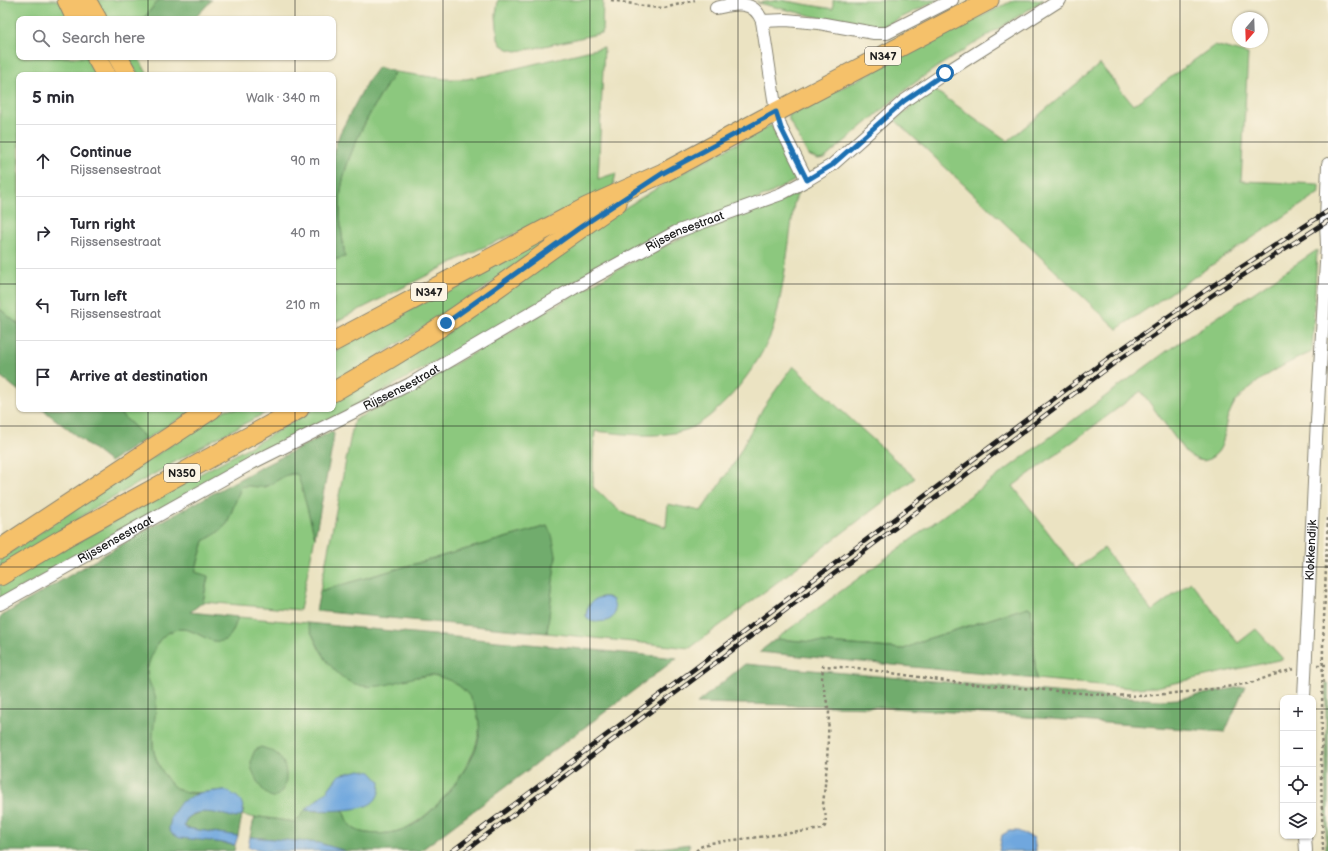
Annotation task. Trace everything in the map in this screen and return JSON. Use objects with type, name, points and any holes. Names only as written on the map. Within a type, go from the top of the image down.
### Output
[{"type":"main road","points":[[67,0],[75,16]]},
{"type":"main road","points":[[86,0],[95,16]]},
{"type":"main road","name":"N347","points":[[336,340],[587,207],[663,173],[989,0]]},
{"type":"main road","points":[[98,60],[104,72]]},
{"type":"main road","points":[[120,60],[126,72]]},
{"type":"main road","name":"N347","points":[[336,390],[365,374],[446,323],[582,226],[663,173]]},
{"type":"main road","points":[[0,549],[207,412]]},
{"type":"main road","name":"N350","points":[[0,576],[71,534],[294,412]]},
{"type":"street","points":[[762,21],[792,20],[819,23],[874,33],[887,33],[952,0]]},
{"type":"street","name":"Rijssensestraat","points":[[0,604],[252,463],[410,384],[574,288],[676,232],[781,194],[807,180],[832,165],[904,101],[945,73],[1060,0]]},
{"type":"street","points":[[716,8],[740,2],[752,6],[760,13],[776,112],[781,128],[807,180]]},
{"type":"street","name":"Klokkendijk","points":[[1304,695],[1327,245],[1326,222],[1328,164]]},
{"type":"street","points":[[1305,839],[1306,851]]},
{"type":"path","points":[[611,0],[649,7],[664,8],[695,0]]},
{"type":"path","points":[[1322,851],[1320,776],[1328,514]]},
{"type":"path","points":[[696,851],[700,847],[710,843],[823,829],[825,826],[826,817],[823,805],[827,764],[829,712],[822,680],[823,666],[857,668],[960,683],[1106,695],[1143,696],[1174,694],[1251,683],[1305,666],[1328,665]]},
{"type":"green space","points":[[0,0],[61,0],[69,16],[16,16],[16,60],[92,60],[98,72],[16,72],[16,322],[0,309]]},
{"type":"green space","points":[[93,0],[159,0],[146,16],[102,16]]},
{"type":"green space","points":[[159,0],[212,0],[197,16],[146,16]]},
{"type":"green space","points":[[498,0],[603,0],[602,33],[531,49],[516,51],[508,49],[501,45],[498,39],[496,15]]},
{"type":"green space","points":[[780,0],[833,9],[833,0],[938,0],[884,26],[821,18],[758,3]]},
{"type":"green space","points":[[1014,0],[1044,0],[934,69],[909,87],[825,158],[818,159],[808,155],[789,120],[789,115]]},
{"type":"green space","points":[[1215,45],[1248,54],[1241,181],[1319,184],[1319,193],[1117,329],[895,120],[933,89],[1008,141],[1100,64],[1133,105]]},
{"type":"green space","points":[[604,47],[598,179],[616,173],[613,187],[540,223],[477,250],[336,321],[336,259],[345,257],[340,209],[344,174],[350,156],[367,120],[395,72],[446,79],[466,79]]},
{"type":"green space","points":[[129,60],[140,60],[146,72],[136,72]]},
{"type":"green space","points":[[378,67],[395,72],[376,103],[358,138],[344,174],[341,192],[340,221],[345,257],[336,259],[336,144],[340,133],[367,82]]},
{"type":"green space","points":[[771,125],[798,172],[794,181],[769,194],[586,275],[356,407],[0,599],[0,582],[68,547],[269,436],[309,412],[336,412],[336,396],[605,220],[682,173]]},
{"type":"green space","points":[[798,193],[794,203],[784,276],[775,322],[772,333],[754,365],[739,387],[727,400],[708,417],[692,428],[675,433],[652,435],[595,431],[593,453],[593,487],[614,506],[627,515],[666,527],[668,504],[701,511],[733,465],[763,408],[793,366],[915,478],[690,648],[547,633],[556,555],[547,526],[320,591],[354,420],[392,400],[626,265],[692,233]],"holes":[[[607,597],[613,600],[586,616],[589,605],[593,601],[599,598]]]},
{"type":"green space","points":[[582,215],[482,290],[336,383],[336,350]]},
{"type":"green space","points":[[1317,250],[1312,352],[1269,374],[1246,391],[1236,401],[1227,419],[1221,446],[1214,455],[1203,461],[1186,453],[1141,391],[1013,486],[1076,569],[1104,548],[1152,611],[1191,582],[1238,643],[1256,629],[1283,659],[1156,687],[1132,688],[1036,679],[1031,609],[1028,607],[924,640],[904,649],[776,639],[1167,351]]},
{"type":"green space","points":[[0,309],[16,322],[16,389],[0,376]]},
{"type":"green space","points":[[46,412],[118,412],[146,439],[110,462]]},
{"type":"green space","points":[[118,412],[191,412],[146,439]]},
{"type":"green space","points":[[222,412],[267,412],[213,440],[90,511],[0,573],[0,559]]},
{"type":"green space","points":[[332,431],[334,434],[332,448],[315,537],[298,475],[286,475],[263,487],[241,487],[227,524],[217,533],[204,541],[195,572],[208,576],[203,602],[190,612],[238,617],[231,635],[225,640],[216,641],[210,640],[185,629],[178,629],[165,635],[159,641],[148,666],[147,676],[156,700],[153,745],[157,761],[172,785],[180,791],[199,793],[180,804],[174,812],[170,823],[210,841],[235,845],[234,851],[0,851],[0,617],[146,530],[256,470]]},
{"type":"green space","points":[[296,473],[299,475],[315,537],[300,610],[203,602],[208,577],[195,572],[204,541],[217,533],[227,524],[241,487],[245,485],[265,487],[284,476]]},
{"type":"green space","points":[[547,526],[552,535],[556,555],[547,633],[316,611],[320,591]]},
{"type":"green space","points":[[1028,607],[1031,609],[1036,679],[759,652],[776,639],[904,649],[924,640]]},
{"type":"green space","points":[[238,617],[307,623],[319,649],[417,677],[432,675],[442,677],[455,683],[463,689],[471,698],[476,708],[479,721],[479,732],[469,762],[453,787],[423,817],[408,827],[390,833],[372,834],[361,832],[350,826],[343,809],[359,808],[339,775],[327,791],[305,810],[295,822],[260,817],[255,818],[242,815],[244,809],[224,790],[197,793],[179,790],[172,785],[166,778],[154,753],[147,673],[150,658],[157,644],[168,632],[186,629],[208,638],[230,635]]},
{"type":"green space","points":[[307,623],[677,658],[420,851],[345,851],[319,843],[250,837],[253,823],[255,818],[260,817],[295,822],[305,810],[317,811],[343,809],[350,826],[361,832],[372,834],[396,832],[408,828],[433,809],[453,786],[470,761],[479,737],[479,720],[474,704],[468,694],[449,680],[437,676],[421,676],[390,684],[369,687],[348,681],[328,663]]},
{"type":"green space","points":[[745,664],[1099,696],[1161,700],[1178,699],[1245,686],[1225,732],[877,707],[697,703]]},
{"type":"green space","points":[[1326,683],[1328,683],[1328,851],[1326,851]]},
{"type":"green space","points":[[261,747],[278,755],[285,766],[285,785],[278,795],[273,798],[261,788],[251,767],[251,760],[255,750]]},
{"type":"green space","points":[[206,812],[217,812],[236,818],[242,815],[238,836],[192,829],[184,826],[189,817]]},
{"type":"green space","points":[[690,844],[687,851],[635,851]]},
{"type":"water","points":[[603,597],[613,600],[615,613],[613,617],[601,622],[589,620],[586,616],[589,605],[596,599]]},
{"type":"water","points":[[360,770],[371,772],[380,782],[379,793],[373,802],[360,808],[330,811],[305,810],[327,791],[339,775]]},
{"type":"water","points":[[224,790],[239,799],[243,805],[242,815],[236,818],[222,814],[206,812],[198,813],[191,815],[187,819],[184,826],[186,828],[238,836],[235,845],[180,838],[172,834],[169,829],[171,818],[181,802],[199,793]]},
{"type":"water","points":[[1009,831],[1018,831],[1034,838],[1036,851],[999,851],[1002,835]]},
{"type":"water","points":[[250,837],[319,843],[345,851],[266,851],[248,847]]},
{"type":"railway","points":[[452,851],[1107,359],[1206,290],[1328,211]]},
{"type":"railway","points":[[465,851],[1120,359],[1217,292],[1328,221]]},
{"type":"route","points":[[446,323],[582,226],[663,173],[776,112],[781,128],[807,180],[832,165],[904,101],[945,73]]}]
